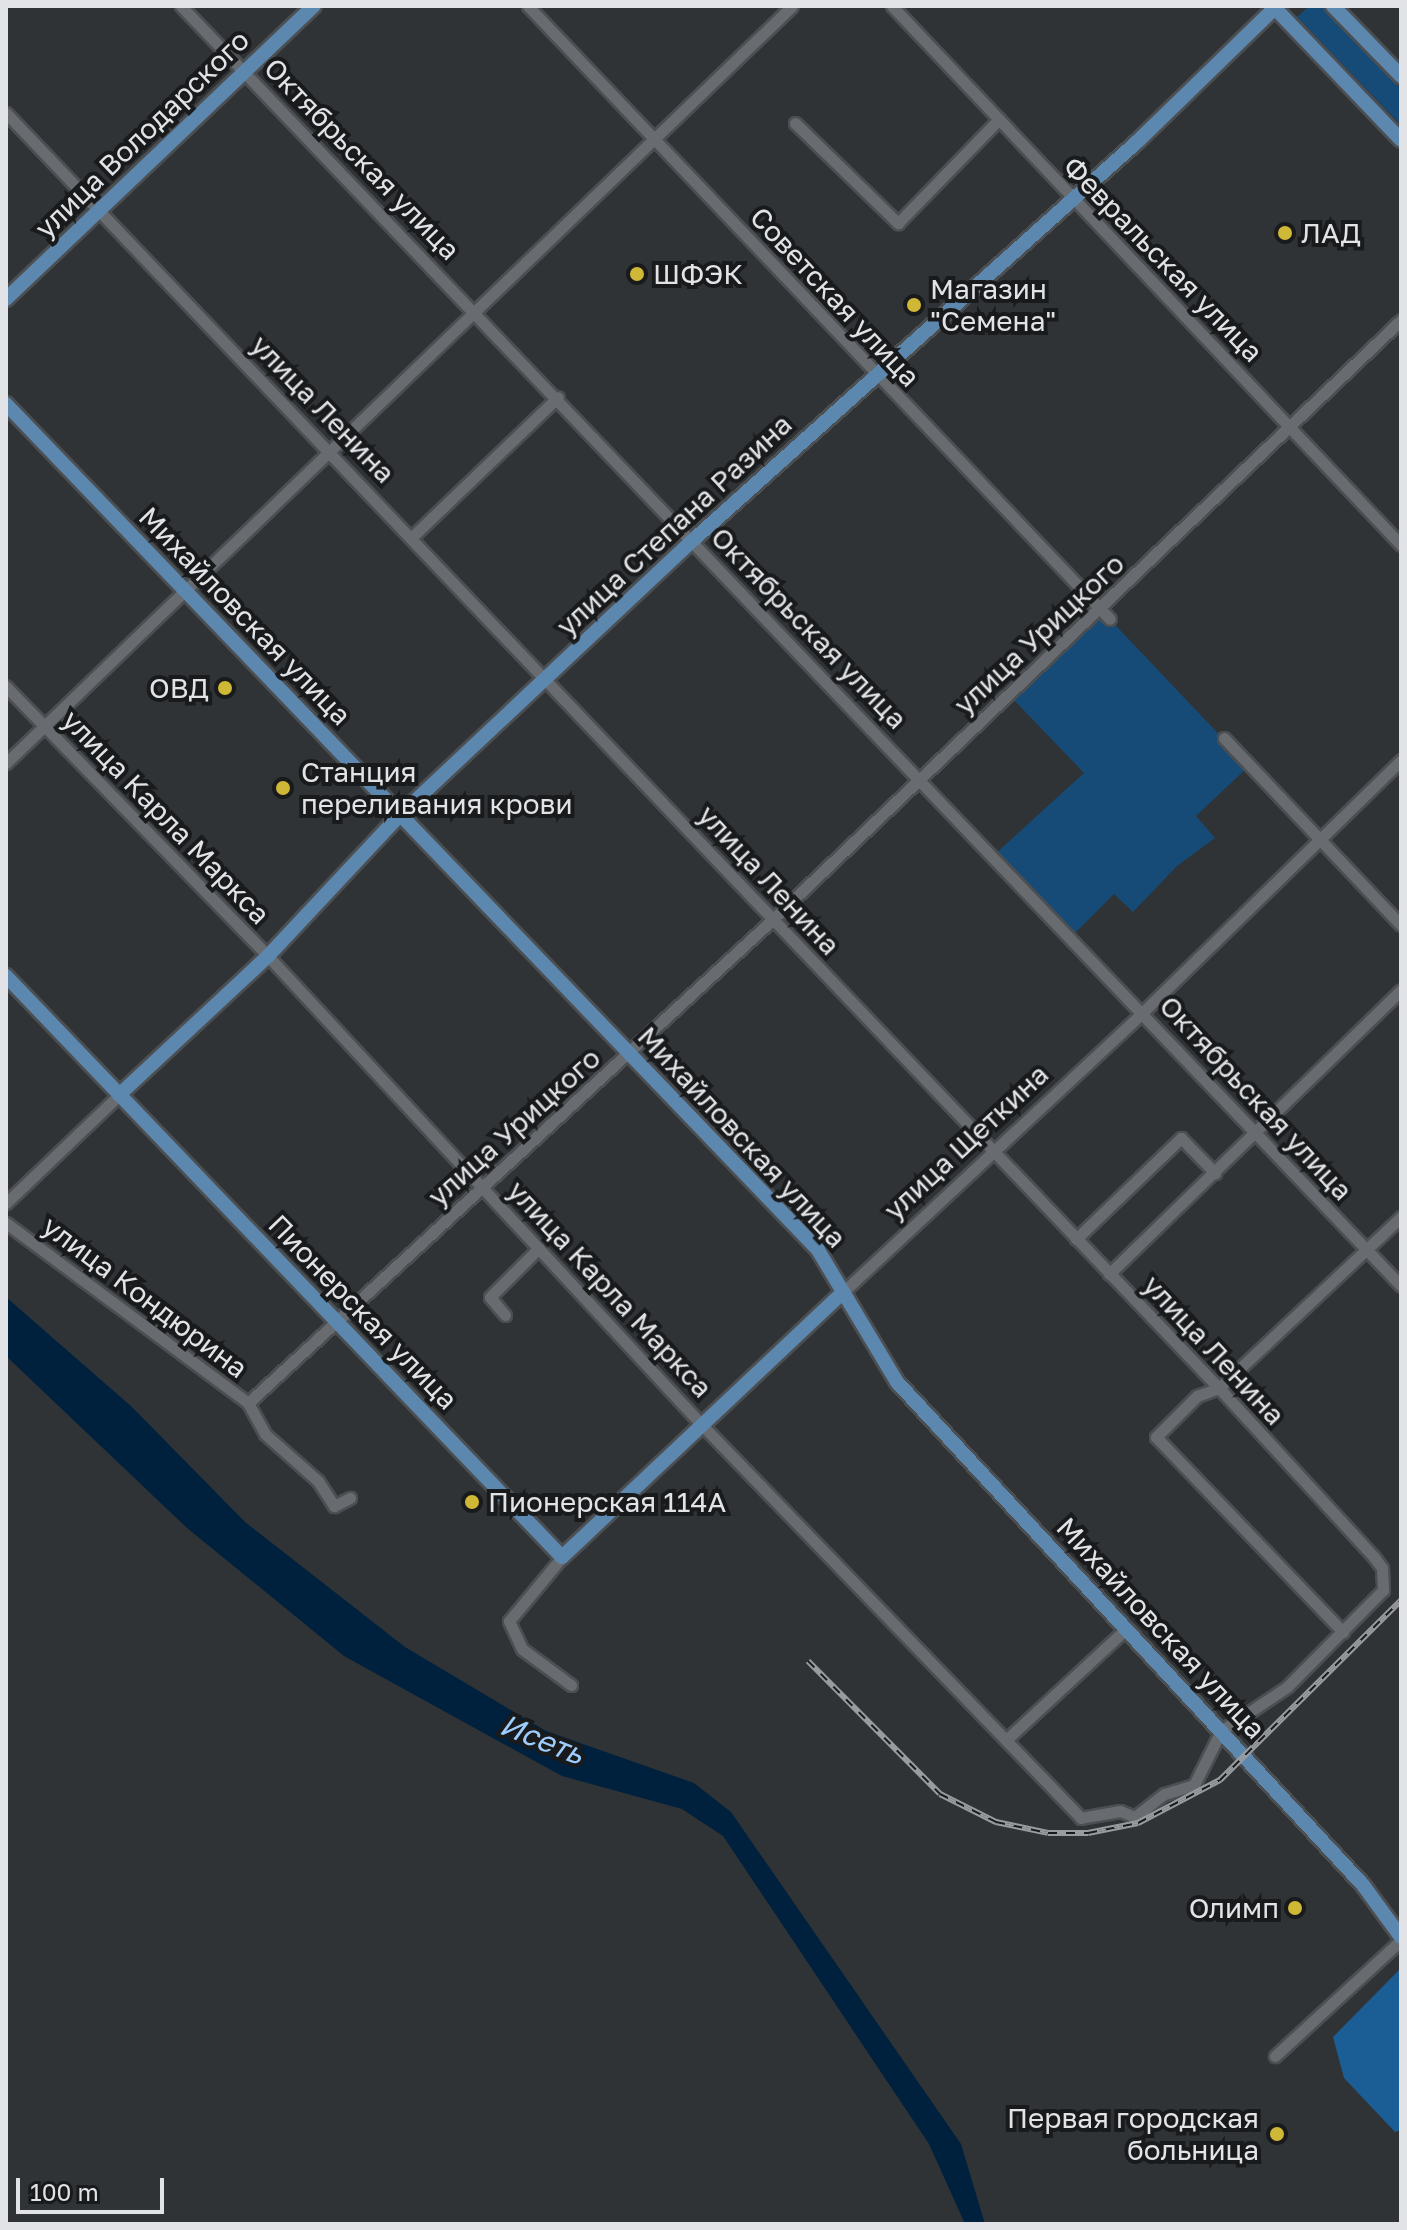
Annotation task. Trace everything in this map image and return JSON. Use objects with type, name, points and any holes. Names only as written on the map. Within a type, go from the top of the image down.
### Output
[{"type":"main road","name":"улица Володарского","points":[[6,299],[314,6]]},
{"type":"main road","points":[[1333,6],[1401,76]]},
{"type":"main road","points":[[1275,7],[1401,140]]},
{"type":"main road","name":"улица Степана Разина","points":[[119,1095],[268,956],[399,816],[692,541],[1070,198],[1138,141],[1275,7]]},
{"type":"main road","name":"Михайловская улица","points":[[6,404],[818,1250],[890,1374],[1363,1885],[1401,1939]]},
{"type":"main road","name":"Пионерская улица","points":[[6,976],[562,1557]]},
{"type":"main road","name":"улица Щеткина","points":[[562,1557],[843,1292]]},
{"type":"street","name":"Октябрьская улица","points":[[181,6],[558,397],[1401,1286]]},
{"type":"street","name":"Советская улица","points":[[528,6],[875,376],[1110,619]]},
{"type":"street","points":[[6,763],[792,6]]},
{"type":"street","name":"Февральская улица","points":[[892,6],[1070,198],[1401,545]]},
{"type":"street","name":"улица Ленина","points":[[6,113],[1219,1388],[1382,1568],[1383,1590],[1343,1632],[1287,1687],[1221,1731]]},
{"type":"street","points":[[795,123],[898,223],[999,119]]},
{"type":"street","name":"улица Урицкого","points":[[248,1403],[629,1055],[1401,320]]},
{"type":"street","points":[[412,537],[558,397]]},
{"type":"street","name":"улица Карла Маркса","points":[[6,687],[268,956],[701,1424],[1081,1818],[1120,1811],[1135,1817],[1164,1794],[1194,1785],[1221,1731]]},
{"type":"street","points":[[1224,738],[1401,925]]},
{"type":"street","name":"улица Щеткина","points":[[843,1292],[1143,1012],[1401,760]]},
{"type":"street","points":[[1109,1274],[1401,990]]},
{"type":"street","points":[[6,1203],[119,1095]]},
{"type":"street","points":[[1076,1239],[1181,1138],[1215,1173]]},
{"type":"street","points":[[1343,1632],[1156,1437],[1197,1396],[1219,1388],[1401,1217]]},
{"type":"street","name":"улица Кондюрина","points":[[6,1223],[248,1403],[265,1434],[318,1481],[334,1506],[350,1498]]},
{"type":"street","points":[[505,1315],[490,1297],[539,1248]]},
{"type":"street","points":[[562,1557],[509,1621],[522,1649],[571,1685]]},
{"type":"street","points":[[1006,1740],[1126,1629]]},
{"type":"street","points":[[1275,2056],[1401,1939]]},
{"type":"shaded area","points":[[1309,6],[1322,6],[1401,89],[1401,125],[1297,17]]},
{"type":"shaded area","points":[[1100,609],[1249,766],[1196,816],[1215,838],[1177,866],[1133,912],[1114,894],[1071,937],[994,855],[1084,773],[1009,695]]},
{"type":"shaded area","points":[[1401,1968],[1401,2130],[1395,2132],[1344,2078],[1333,2037]]},
{"type":"water","name":"Исеть","points":[[6,1297],[132,1407],[245,1522],[405,1647],[546,1731],[694,1783],[731,1812],[961,2144],[985,2224],[965,2224],[929,2144],[723,1836],[682,1809],[562,1776],[344,1656],[187,1528],[6,1356]]},
{"type":"railway","points":[[808,1661],[940,1794],[996,1822],[1048,1833],[1088,1833],[1138,1823],[1220,1780],[1401,1600]]},
{"type":"place","name":"ЛАД","points":[[1285,233]]},
{"type":"place","name":"ШФЭК","points":[[637,274]]},
{"type":"place","name":"Магазин \"Семена\"","points":[[914,305]]},
{"type":"place","name":"ОВД","points":[[225,688]]},
{"type":"place","name":"Станция переливания крови","points":[[283,788]]},
{"type":"place","name":"Пионерская 114А","points":[[472,1502]]},
{"type":"place","name":"Олимп","points":[[1295,1908]]},
{"type":"place","name":"Первая городская больница","points":[[1277,2134]]}]
